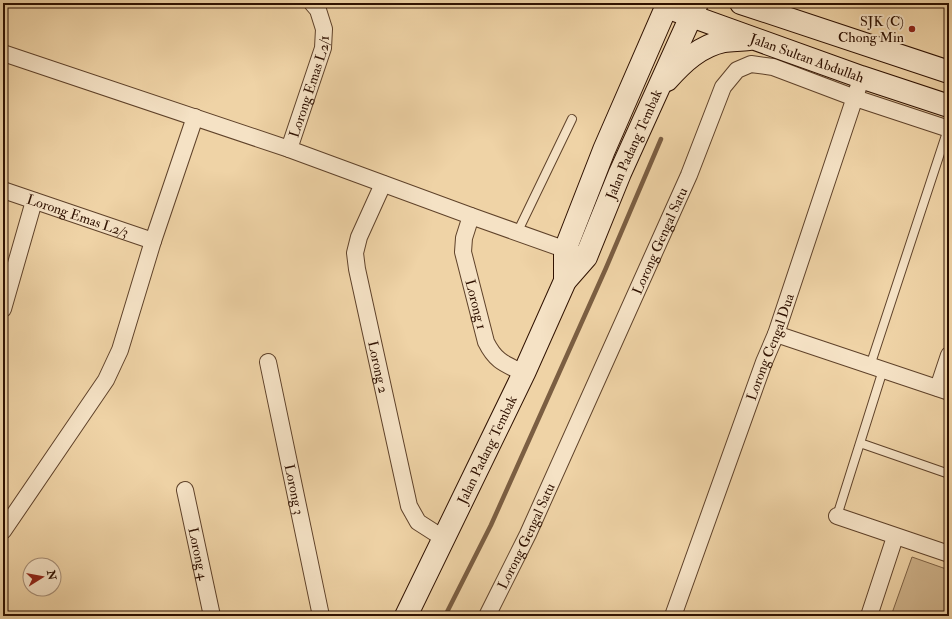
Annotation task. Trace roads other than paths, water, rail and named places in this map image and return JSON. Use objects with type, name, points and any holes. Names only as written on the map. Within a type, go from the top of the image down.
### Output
[{"type":"main road","points":[[741,3],[761,7],[949,72]]},
{"type":"main road","name":"Jalan Sultan Abdullah","points":[[667,5],[694,10],[752,39],[949,106]]},
{"type":"main road","name":"Jalan Padang Tembak","points":[[565,281],[565,250],[604,150],[667,5]]},
{"type":"main road","name":"Jalan Padang Tembak","points":[[406,616],[524,374],[565,281],[586,257],[620,173],[694,10]]},
{"type":"main road","points":[[658,89],[686,61],[704,48],[724,41],[752,39]]},
{"type":"main road","points":[[861,77],[872,68],[914,60]]},
{"type":"street","name":"Lorong Emas L2/1","points":[[289,149],[324,48],[324,29],[318,10],[312,3]]},
{"type":"street","points":[[3,53],[289,149],[586,257]]},
{"type":"street","name":"Lorong Gengal Satu","points":[[487,616],[528,534],[689,176],[723,87],[737,70],[751,64],[773,67],[855,98],[948,129]]},
{"type":"street","name":"Lorong Cengal Dua","points":[[673,616],[764,362],[776,334],[861,77]]},
{"type":"street","points":[[3,531],[106,380],[120,350],[153,241],[195,117]]},
{"type":"street","name":"Lorong 2","points":[[383,184],[359,237],[355,253],[357,269],[409,506],[418,522],[443,538]]},
{"type":"street","name":"Lorong Emas L2/3","points":[[3,190],[153,241]]},
{"type":"street","points":[[3,309],[34,201]]},
{"type":"street","name":"Lorong 1","points":[[471,216],[464,238],[463,252],[486,342],[491,353],[500,361],[524,374]]},
{"type":"street","points":[[776,334],[943,390],[949,355]]},
{"type":"street","name":"Lorong 3","points":[[268,362],[322,616]]},
{"type":"street","name":"Lorong 4","points":[[186,490],[212,616]]},
{"type":"street","points":[[837,516],[895,537],[949,554]]},
{"type":"street","points":[[869,616],[895,537]]},
{"type":"lane","points":[[517,233],[572,119]]},
{"type":"lane","points":[[837,516],[860,443],[876,368],[948,129]]},
{"type":"lane","points":[[860,443],[949,474]]},
{"type":"waterway","points":[[445,616],[491,525],[606,268],[661,139]]},
{"type":"place","name":"SJK (C) Chong Min","points":[[912,29]]}]
